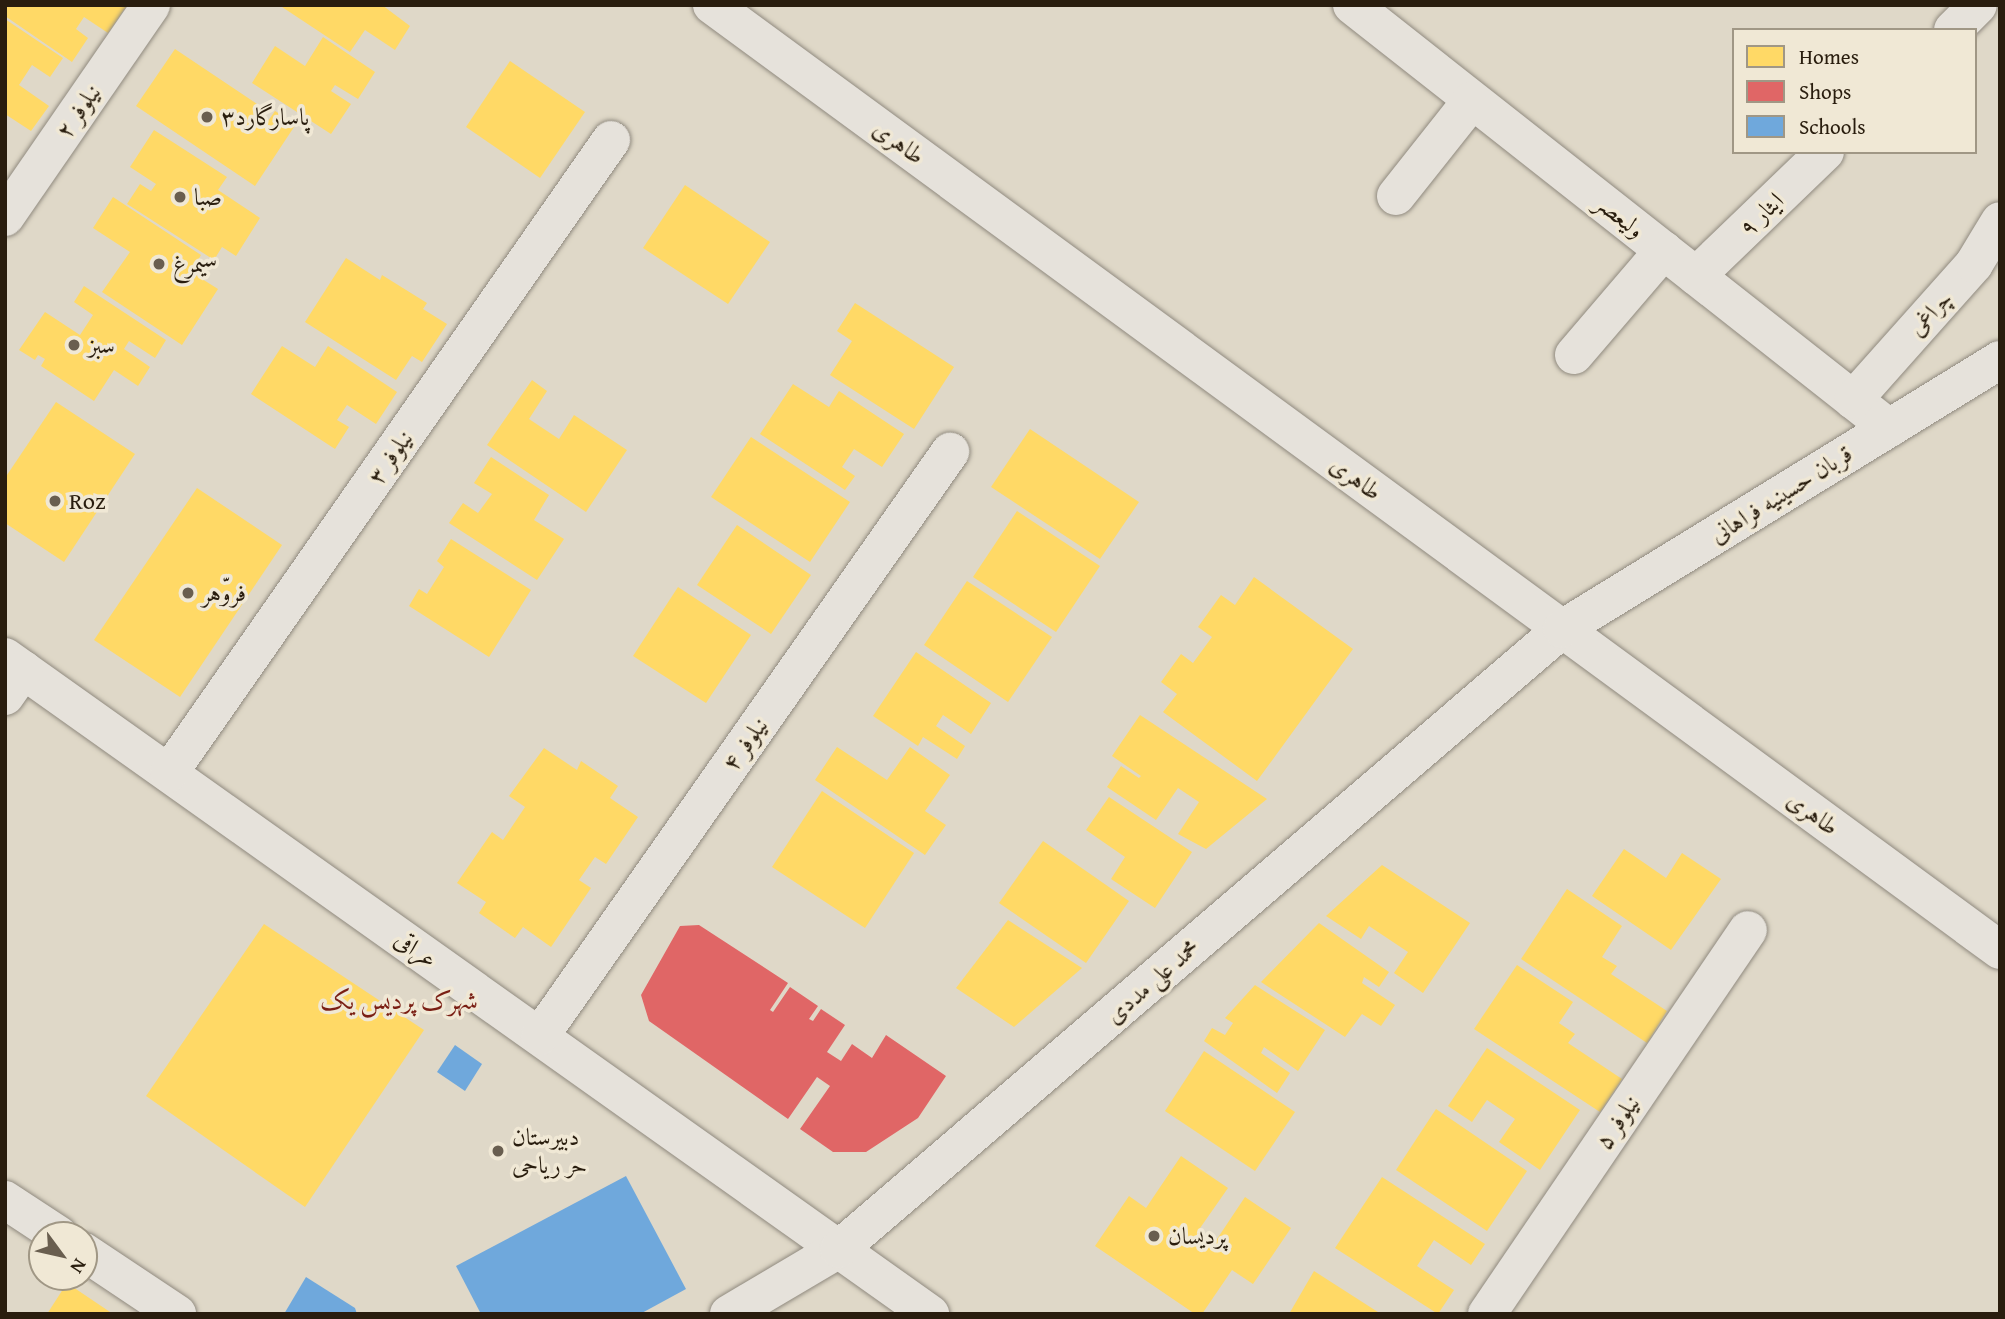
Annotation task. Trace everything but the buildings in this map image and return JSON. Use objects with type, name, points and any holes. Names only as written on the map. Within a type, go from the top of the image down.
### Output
[{"type":"street","name":"نیلوفر ۲","points":[[5,217],[151,5]]},
{"type":"street","name":"طاهری","points":[[712,5],[2000,950]]},
{"type":"street","name":"ولیعصر","points":[[1352,5],[1889,428]]},
{"type":"street","points":[[1955,28],[1978,5]]},
{"type":"street","points":[[1396,195],[1472,100]]},
{"type":"street","name":"نیلوفر ۳","points":[[170,773],[611,140]]},
{"type":"street","name":"ایثار ۹","points":[[1696,276],[1823,154]]},
{"type":"street","name":"چراغی","points":[[1853,400],[1974,264],[2000,221]]},
{"type":"street","points":[[1574,355],[1664,250]]},
{"type":"street","name":"قربان حسینیه فراهانی","points":[[1562,629],[1998,364]]},
{"type":"street","name":"نیلوفر ۴","points":[[540,1036],[950,452]]},
{"type":"street","name":"محمد علی مددی","points":[[729,1314],[839,1249],[1562,629]]},
{"type":"street","name":"عراقی","points":[[11,674],[170,773],[930,1314]]},
{"type":"street","name":"نیلوفر ۵","points":[[1487,1314],[1748,930]]},
{"type":"street","points":[[5,1200],[37,1221]]},
{"type":"street","points":[[98,1261],[177,1314]]},
{"type":"place","name":"پاسارگارد۳","points":[[207,117]]},
{"type":"place","name":"صبا","points":[[180,197]]},
{"type":"place","name":"سیمرغ","points":[[159,264]]},
{"type":"place","name":"سبز","points":[[74,345]]},
{"type":"place","name":"Roz","points":[[55,501]]},
{"type":"place","name":"فروّهر","points":[[188,593]]},
{"type":"place","name":"دبیرستان حر ریاحی","points":[[498,1151]]},
{"type":"place","name":"پردیسان","points":[[1154,1236]]},
{"type":"district","name":"شهرک پردیس یک","points":[[399,1000]]}]
